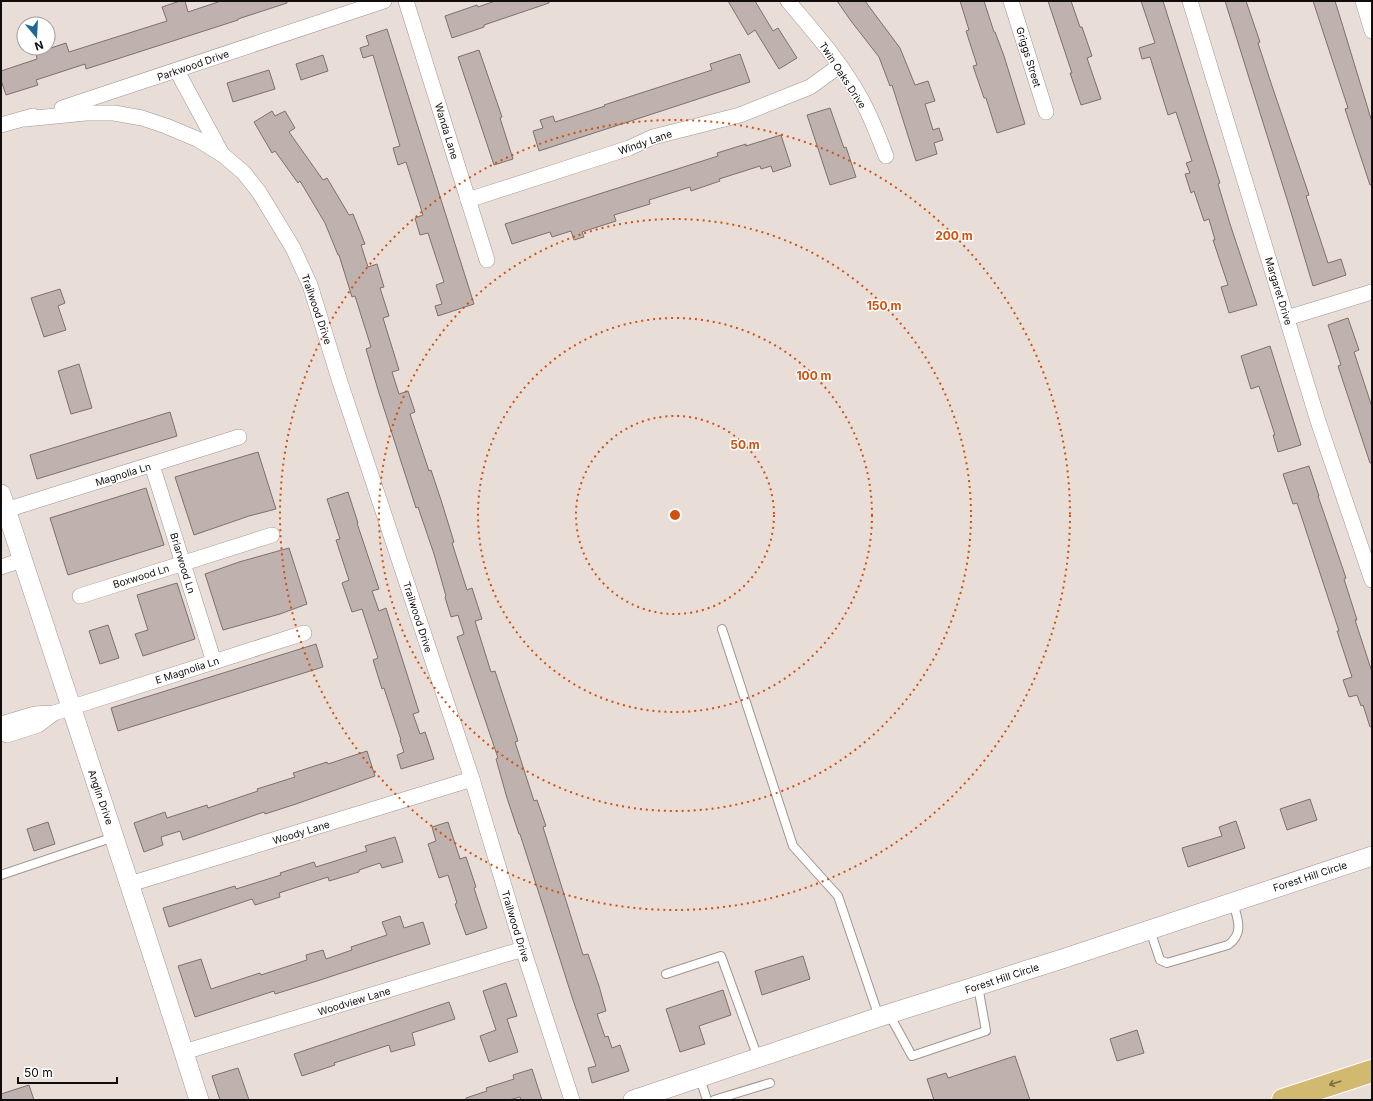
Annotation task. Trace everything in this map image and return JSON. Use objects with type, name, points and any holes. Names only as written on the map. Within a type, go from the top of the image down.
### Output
[{"type":"highway","points":[[1283,1100],[1372,1071]]},
{"type":"street","name":"Parkwood Drive","points":[[1,125],[79,104],[384,1]]},
{"type":"street","name":"Wanda Lane","points":[[406,1],[487,260]]},
{"type":"street","name":"Twin Oaks Drive","points":[[788,1],[829,50],[863,102],[873,122],[886,156]]},
{"type":"street","name":"Griggs Street","points":[[1011,1],[1046,112]]},
{"type":"street","name":"Margaret Drive","points":[[1190,1],[1318,421],[1372,580]]},
{"type":"street","points":[[1363,1],[1372,31]]},
{"type":"street","name":"Windy Lane","points":[[468,200],[629,148],[653,138],[740,115],[810,87],[839,66]]},
{"type":"street","name":"Trailwood Drive","points":[[177,71],[223,155]]},
{"type":"street","name":"Trailwood Drive","points":[[25,119],[93,113],[114,113],[142,118],[197,139],[223,155],[244,173],[259,192],[294,248],[310,285],[340,382],[472,779],[523,949],[572,1100]]},
{"type":"street","points":[[1287,318],[1372,292]]},
{"type":"street","name":"Magnolia Ln","points":[[4,502],[152,465],[239,437]]},
{"type":"street","name":"Briarwood Ln","points":[[152,465],[214,662]]},
{"type":"street","name":"Anglin Drive","points":[[4,502],[22,560],[62,710],[114,837],[199,1100]]},
{"type":"street","name":"Boxwood Ln","points":[[80,596],[272,534]]},
{"type":"street","points":[[1,567],[22,560]]},
{"type":"street","name":"E Magnolia Ln","points":[[62,710],[304,633]]},
{"type":"street","points":[[1,724],[35,714],[62,710]]},
{"type":"street","points":[[1,731],[8,735],[20,731],[38,724],[62,710]]},
{"type":"street","name":"Woody Lane","points":[[130,884],[472,779]]},
{"type":"street","name":"Forest Hill Circle","points":[[633,1100],[1372,856]]},
{"type":"street","name":"Woodview Lane","points":[[184,1052],[523,949]]},
{"type":"lane","points":[[722,629],[793,846],[838,896],[884,1016],[912,1056],[986,1031],[978,986]]},
{"type":"lane","points":[[1,875],[114,837]]},
{"type":"lane","points":[[1150,930],[1160,960],[1167,963],[1228,945],[1236,939],[1239,929],[1233,902]]},
{"type":"lane","points":[[666,974],[720,956],[758,1059]]},
{"type":"lane","points":[[700,1078],[707,1100]]},
{"type":"lane","points":[[714,1100],[770,1083]]},
{"type":"building","points":[[180,1],[185,1],[188,12],[221,1],[287,1],[287,3],[238,20],[86,69],[85,64],[36,80],[38,85],[6,95],[1,80],[1,71],[37,59],[36,56],[56,56],[56,46],[66,43],[69,52],[167,21],[162,7]]},
{"type":"building","points":[[495,1],[549,1],[549,3],[484,25],[484,27],[452,38],[445,16],[477,5],[478,7]]},
{"type":"building","points":[[728,1],[755,1],[773,31],[778,28],[797,58],[779,69],[755,30],[748,35]]},
{"type":"building","points":[[837,1],[865,1],[900,48],[915,85],[928,81],[935,101],[925,104],[933,130],[939,128],[943,140],[934,143],[937,154],[916,161],[892,85],[890,86],[879,57]]},
{"type":"building","points":[[960,1],[984,1],[1004,56],[1025,124],[997,133],[986,98],[984,98],[973,66],[977,65],[966,31],[969,30]]},
{"type":"building","points":[[1048,1],[1071,1],[1092,56],[1087,58],[1101,99],[1081,105]]},
{"type":"building","points":[[1141,1],[1163,1],[1220,183],[1218,184],[1230,224],[1257,305],[1229,313],[1221,287],[1228,285],[1213,240],[1215,240],[1209,219],[1204,221],[1194,191],[1191,193],[1185,174],[1190,173],[1186,163],[1192,161],[1176,112],[1168,115],[1150,57],[1142,59],[1139,48],[1155,43]]},
{"type":"building","points":[[1225,1],[1246,1],[1260,42],[1258,43],[1309,195],[1306,196],[1328,263],[1341,259],[1346,275],[1313,286]]},
{"type":"building","points":[[1313,1],[1335,1],[1372,122],[1372,185],[1370,185],[1345,109],[1348,108]]},
{"type":"building","points":[[387,29],[474,304],[438,316],[435,306],[442,304],[436,285],[444,282],[428,233],[420,235],[415,218],[423,215],[406,162],[398,165],[393,148],[400,146],[373,55],[363,58],[360,48],[369,45],[366,36]]},
{"type":"building","points":[[479,50],[502,117],[500,118],[513,159],[494,165],[458,57]]},
{"type":"building","points":[[740,54],[750,82],[539,151],[533,131],[543,128],[540,120],[553,116],[555,122],[605,106],[604,105],[712,70],[710,64]]},
{"type":"building","points":[[323,55],[328,71],[301,80],[296,64]]},
{"type":"building","points":[[269,70],[275,89],[233,102],[227,83]]},
{"type":"building","points":[[830,108],[844,148],[846,147],[856,177],[830,185],[807,115]]},
{"type":"building","points":[[272,111],[275,116],[285,111],[295,128],[289,132],[323,180],[327,178],[349,215],[353,214],[365,244],[361,245],[368,267],[377,264],[384,287],[380,288],[389,316],[383,318],[399,370],[392,372],[399,394],[408,391],[415,412],[410,414],[429,471],[431,470],[441,500],[454,542],[452,543],[467,590],[472,588],[482,619],[475,621],[491,672],[495,671],[518,741],[515,742],[534,801],[537,800],[546,826],[543,827],[583,955],[588,954],[599,986],[606,1011],[597,1014],[605,1037],[608,1036],[612,1048],[620,1045],[629,1071],[592,1083],[588,1068],[596,1066],[507,798],[496,759],[498,758],[457,637],[464,634],[458,615],[451,617],[434,554],[418,507],[416,508],[378,390],[366,349],[371,347],[355,296],[352,297],[339,255],[325,223],[300,181],[298,183],[275,151],[272,153],[254,122]]},
{"type":"building","points":[[781,135],[791,166],[773,172],[771,166],[761,169],[760,166],[719,179],[720,181],[691,191],[690,187],[649,200],[650,204],[614,215],[616,221],[582,232],[584,237],[574,240],[571,231],[552,237],[550,232],[512,244],[505,224],[718,156],[717,153]]},
{"type":"building","points":[[60,289],[65,303],[58,306],[66,330],[44,337],[31,298]]},
{"type":"building","points":[[1348,318],[1359,350],[1354,352],[1372,407],[1372,463],[1370,463],[1338,366],[1341,365],[1328,325]]},
{"type":"building","points":[[1270,346],[1301,445],[1278,452],[1273,435],[1275,435],[1259,386],[1251,389],[1241,356]]},
{"type":"building","points":[[79,364],[92,408],[71,414],[58,371]]},
{"type":"building","points":[[170,412],[177,436],[37,479],[30,455]]},
{"type":"building","points":[[258,452],[276,509],[249,516],[194,535],[175,477]]},
{"type":"building","points":[[1309,466],[1346,578],[1344,579],[1357,620],[1355,620],[1372,672],[1372,726],[1370,727],[1363,705],[1361,706],[1357,695],[1349,697],[1343,680],[1352,677],[1337,631],[1339,631],[1297,503],[1293,504],[1283,474]]},
{"type":"building","points":[[146,488],[164,545],[68,575],[50,518]]},
{"type":"building","points":[[348,492],[379,589],[372,591],[379,611],[386,608],[419,712],[413,714],[420,734],[425,732],[434,759],[401,769],[397,755],[404,752],[384,688],[382,689],[373,660],[378,658],[362,609],[352,612],[342,583],[349,580],[336,540],[340,539],[327,499]]},
{"type":"building","points":[[289,548],[307,604],[280,614],[223,630],[205,574],[239,562]]},
{"type":"building","points":[[177,583],[195,639],[143,656],[135,634],[148,630],[137,595]]},
{"type":"building","points":[[108,625],[119,658],[100,664],[89,631]]},
{"type":"building","points":[[316,644],[323,667],[118,731],[111,708]]},
{"type":"building","points":[[367,751],[375,776],[296,804],[265,814],[264,812],[183,840],[180,831],[161,837],[163,845],[144,852],[134,823],[165,812],[167,818],[207,805],[208,808],[258,791],[257,789],[295,777],[293,773],[327,762],[328,764]]},
{"type":"building","points":[[1310,799],[1317,820],[1287,830],[1280,809]]},
{"type":"building","points":[[1236,821],[1245,848],[1188,867],[1182,848],[1222,836],[1219,827]]},
{"type":"building","points":[[48,822],[55,844],[34,851],[27,829]]},
{"type":"building","points":[[448,822],[460,859],[466,857],[487,928],[466,935],[455,904],[457,903],[448,875],[439,878],[428,844],[436,841],[432,827]]},
{"type":"building","points":[[395,837],[403,862],[382,868],[380,863],[359,870],[359,872],[329,881],[328,877],[279,893],[280,897],[255,905],[252,899],[169,927],[163,908],[235,886],[236,889],[281,875],[280,873],[314,862],[316,867],[367,851],[365,846]]},
{"type":"building","points":[[400,916],[404,928],[423,922],[430,944],[314,982],[275,994],[274,991],[195,1017],[178,966],[201,959],[211,989],[307,960],[306,955],[323,950],[326,959],[352,950],[351,947],[387,935],[382,922]]},
{"type":"building","points":[[803,956],[810,979],[762,995],[755,971]]},
{"type":"building","points":[[506,983],[517,1016],[507,1019],[518,1052],[489,1062],[480,1036],[496,1030],[483,991]]},
{"type":"building","points":[[723,990],[731,1015],[699,1026],[705,1044],[680,1052],[666,1009]]},
{"type":"building","points":[[449,1002],[455,1019],[412,1033],[415,1045],[391,1052],[389,1045],[334,1063],[335,1065],[302,1076],[294,1054]]},
{"type":"building","points":[[1137,1030],[1144,1053],[1117,1061],[1110,1039]]},
{"type":"building","points":[[1015,1056],[1030,1100],[934,1100],[927,1079],[946,1073],[948,1078]]},
{"type":"building","points":[[238,1068],[249,1100],[220,1100],[212,1076]]},
{"type":"building","points":[[532,1069],[542,1100],[521,1100],[520,1097],[509,1100],[466,1100],[466,1098],[487,1091],[486,1088],[514,1079],[513,1075]]},
{"type":"building","points":[[29,1085],[34,1100],[1,1100],[1,1094]]}]
